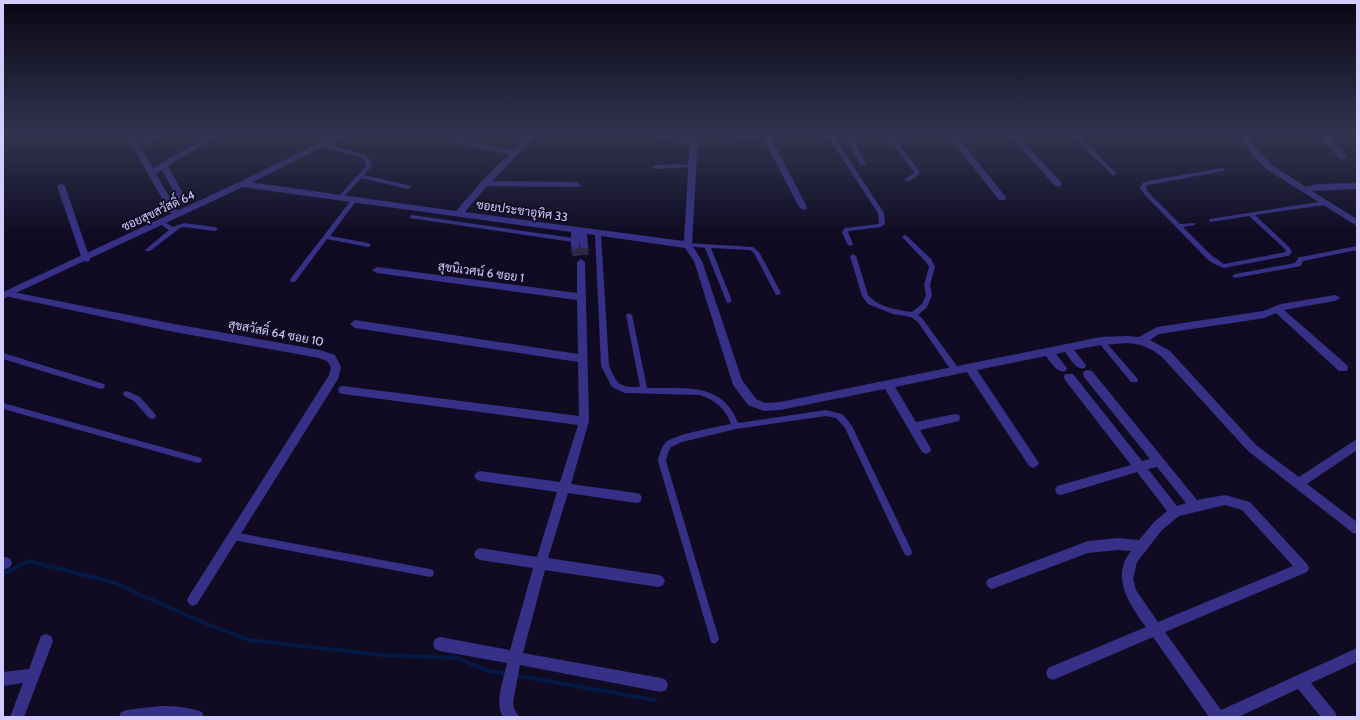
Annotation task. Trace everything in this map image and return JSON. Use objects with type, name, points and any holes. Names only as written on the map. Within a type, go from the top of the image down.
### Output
[{"type":"street","points":[[148,168],[176,215]]},
{"type":"street","points":[[151,173],[161,168]]},
{"type":"street","points":[[165,168],[182,200]]},
{"type":"street","name":"ซอยสุขสวัสดิ์ 64","points":[[6,295],[86,259],[276,168]]},
{"type":"street","points":[[458,214],[485,182],[500,168]]},
{"type":"street","points":[[692,168],[688,245],[698,261],[737,382],[752,402],[764,406],[780,406],[1101,341],[1127,338],[1153,345],[1166,354],[1252,448],[1357,529]]},
{"type":"street","points":[[782,168],[803,207]]},
{"type":"street","points":[[978,168],[1002,198]]},
{"type":"street","points":[[1043,168],[1058,184]]},
{"type":"street","points":[[1270,168],[1357,223]]},
{"type":"street","points":[[485,182],[577,185]]},
{"type":"street","name":"ซอยประชาอุทิศ 33","points":[[242,184],[598,234],[688,245]]},
{"type":"street","points":[[61,186],[86,259]]},
{"type":"street","points":[[1305,190],[1317,187],[1357,186]]},
{"type":"street","points":[[579,231],[580,244]]},
{"type":"street","points":[[512,717],[507,711],[507,694],[515,658],[541,562],[584,421],[580,258]]},
{"type":"street","name":"สุขนิเวศน์ 6 ซอย 1","points":[[377,270],[581,297]]},
{"type":"street","name":"สุขสวัสดิ์ 64 ซอย 10","points":[[6,295],[169,327],[320,354],[331,358],[336,367],[334,376],[193,600]]},
{"type":"street","points":[[1141,341],[1157,331],[1265,314],[1292,304],[1335,298]]},
{"type":"street","points":[[1277,309],[1343,368]]},
{"type":"street","points":[[355,324],[583,359]]},
{"type":"street","points":[[1067,348],[1195,506]]},
{"type":"street","points":[[1049,352],[1062,368]]},
{"type":"street","points":[[970,368],[1033,463]]},
{"type":"street","points":[[1070,378],[1174,512]]},
{"type":"street","points":[[888,384],[926,448]]},
{"type":"street","points":[[1078,389],[1096,384]]},
{"type":"street","points":[[343,390],[584,421]]},
{"type":"street","points":[[913,427],[955,418]]},
{"type":"street","points":[[1298,484],[1357,444]]},
{"type":"street","points":[[1061,490],[1160,461]]},
{"type":"street","points":[[480,476],[636,498]]},
{"type":"street","points":[[1053,673],[1156,630],[1302,568],[1246,506],[1225,500],[1174,512],[1158,526],[1131,560],[1127,579],[1131,593],[1143,612],[1156,630],[1217,717]]},
{"type":"street","points":[[992,583],[1088,548],[1118,544],[1141,546]]},
{"type":"street","points":[[480,554],[659,581]]},
{"type":"street","points":[[18,717],[46,641]]},
{"type":"street","points":[[440,644],[661,685]]},
{"type":"street","points":[[1222,717],[1357,655]]},
{"type":"street","points":[[3,680],[33,675]]},
{"type":"street","points":[[1300,681],[1330,717]]},
{"type":"street","points":[[126,717],[155,712],[197,717]]},
{"type":"lane","points":[[340,198],[368,168]]},
{"type":"lane","points":[[850,244],[845,232],[847,229],[879,226],[882,224],[882,213],[852,168]]},
{"type":"lane","points":[[907,180],[917,174],[914,168]]},
{"type":"lane","points":[[1108,168],[1114,174]]},
{"type":"lane","points":[[1222,170],[1144,184],[1143,188],[1147,194],[1209,257],[1224,266],[1287,254],[1289,252],[1288,248],[1251,214]]},
{"type":"lane","points":[[360,176],[408,187]]},
{"type":"lane","points":[[293,280],[354,200]]},
{"type":"lane","points":[[1211,220],[1325,203]]},
{"type":"lane","points":[[412,217],[580,244]]},
{"type":"lane","points":[[161,222],[173,230]]},
{"type":"lane","points":[[148,250],[178,226],[188,224],[215,229]]},
{"type":"lane","points":[[1178,226],[1194,224]]},
{"type":"lane","points":[[598,234],[605,366],[615,385],[625,390],[700,392],[711,395],[730,411],[736,426]]},
{"type":"lane","points":[[326,237],[368,245]]},
{"type":"lane","points":[[905,237],[929,261],[932,267],[927,285],[929,295],[925,305],[912,315]]},
{"type":"lane","points":[[688,245],[751,248],[756,252],[778,293]]},
{"type":"lane","points":[[707,246],[729,301]]},
{"type":"lane","points":[[1235,276],[1296,265],[1299,264],[1301,259],[1357,248]]},
{"type":"lane","points":[[853,256],[865,296],[870,302],[895,312],[912,315],[920,320],[956,371]]},
{"type":"lane","points":[[629,315],[644,390]]},
{"type":"lane","points":[[1101,341],[1134,380]]},
{"type":"lane","points":[[4,357],[101,386]]},
{"type":"lane","points":[[127,394],[137,399],[152,416]]},
{"type":"lane","points":[[3,406],[198,460]]},
{"type":"lane","points":[[714,639],[662,461],[664,452],[668,445],[680,439],[736,426],[826,413],[837,414],[842,417],[848,426],[908,552]]},
{"type":"lane","points":[[233,536],[430,573]]},
{"type":"waterway","points":[[3,574],[29,561],[112,582],[204,623],[249,640],[382,655],[457,658],[488,671],[508,674]]},
{"type":"waterway","points":[[514,675],[655,700]]},
{"type":"tunnel","points":[[584,246],[584,256]]},
{"type":"tunnel","points":[[575,247],[577,257]]}]
